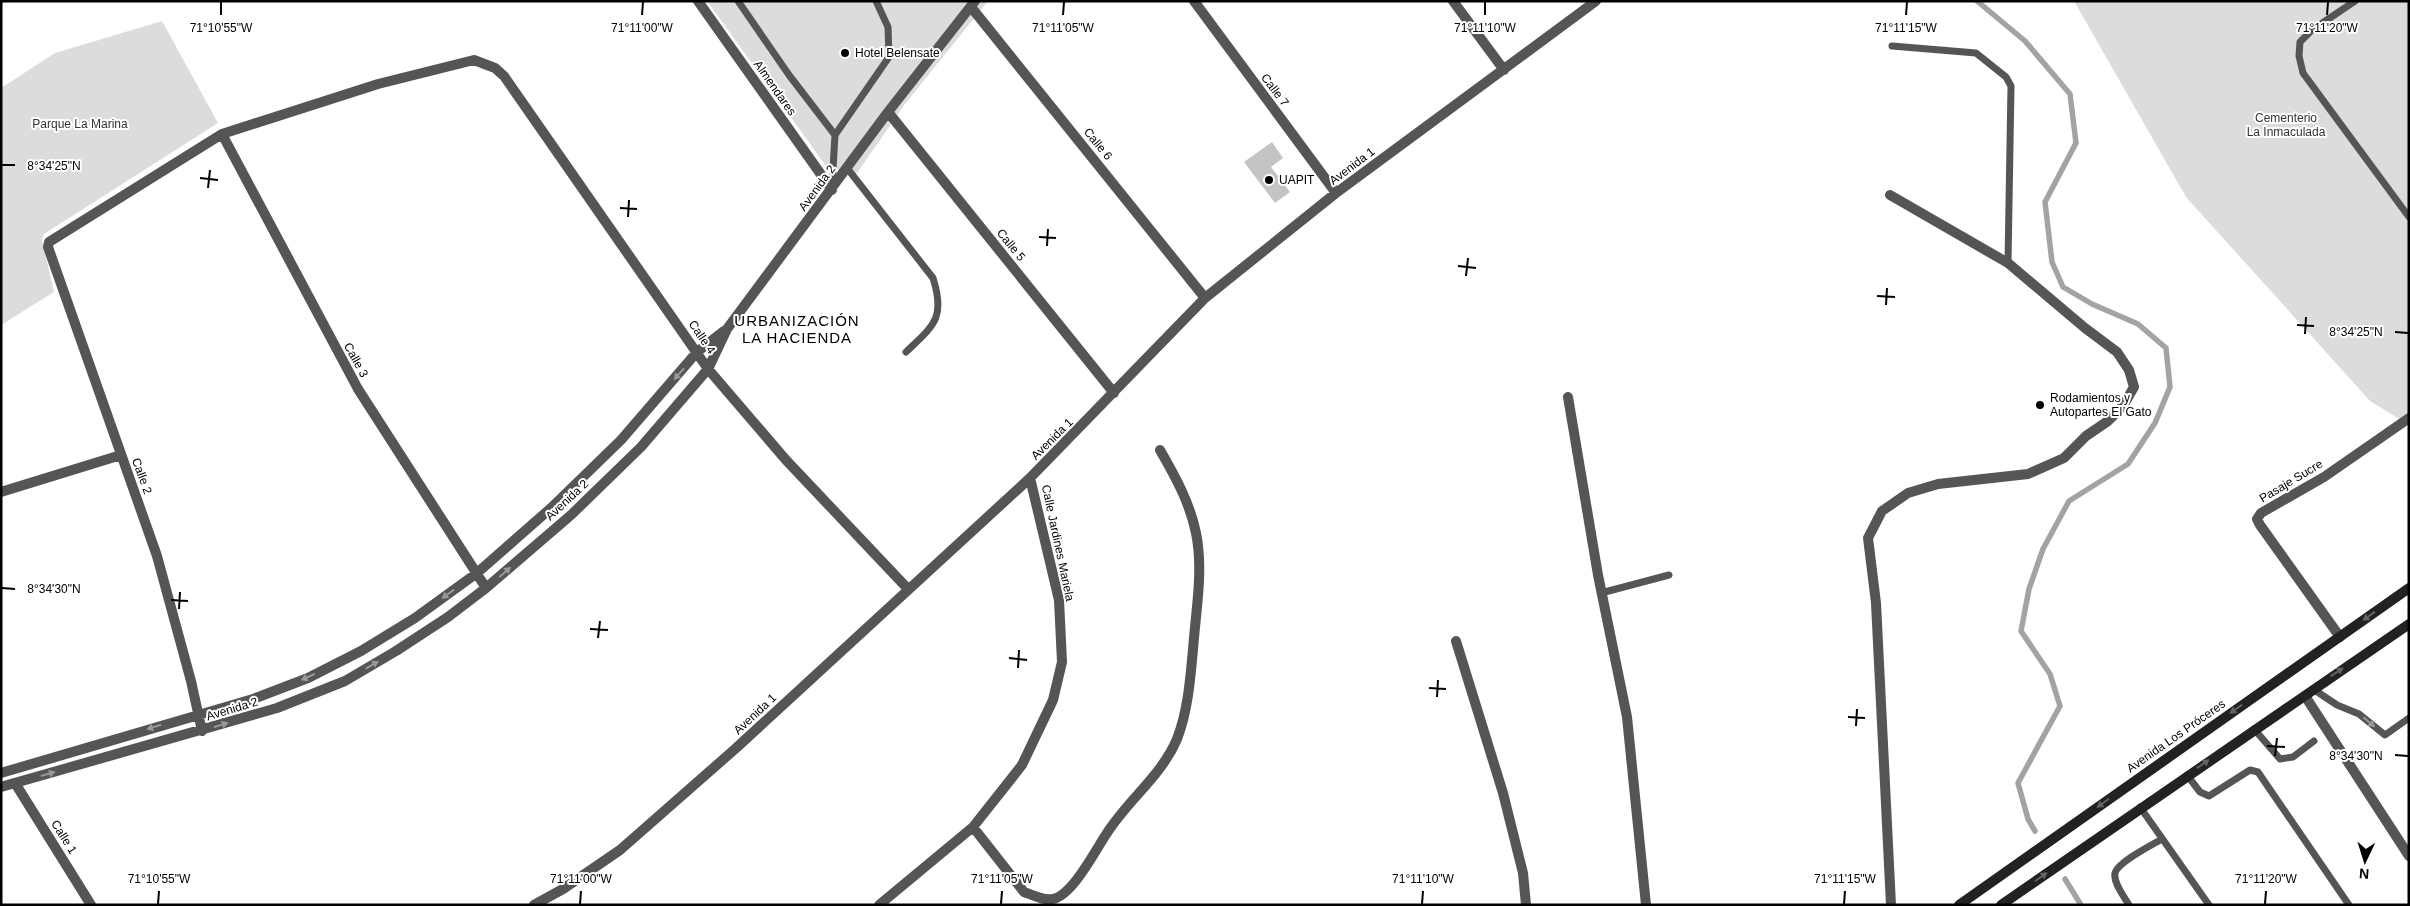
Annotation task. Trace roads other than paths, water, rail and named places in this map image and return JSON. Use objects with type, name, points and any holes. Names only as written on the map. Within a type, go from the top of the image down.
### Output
[{"type":"main road","name":"Avenida Los Próceres","points":[[1959,905],[2409,588]]},
{"type":"main road","points":[[2001,905],[2187,775],[2409,624]]},
{"type":"street","name":"Almendares","points":[[698,1],[832,190]]},
{"type":"street","name":"Calle 7","points":[[1194,1],[1336,193]]},
{"type":"street","points":[[1453,1],[1504,70]]},
{"type":"street","name":"Avenida 1","points":[[534,905],[563,889],[620,850],[735,750],[1030,478],[1205,298],[1336,193],[1596,1]]},
{"type":"street","name":"Avenida 2","points":[[1,787],[277,708],[345,681],[448,617],[486,588],[571,515],[641,447],[708,369],[727,329],[832,190],[888,112],[973,4]]},
{"type":"street","name":"Calle 6","points":[[973,4],[1205,298]]},
{"type":"street","name":"Calle 4","points":[[222,134],[378,84],[474,60],[495,68],[504,76],[708,369],[786,460],[908,589]]},
{"type":"street","name":"Calle 5","points":[[888,112],[1114,393]]},
{"type":"street","name":"Calle 2","points":[[202,731],[157,556],[48,247],[49,242],[55,236],[222,134]]},
{"type":"street","name":"Calle 3","points":[[222,134],[358,389],[486,588]]},
{"type":"street","points":[[1890,195],[2008,263],[2085,328],[2118,352],[2129,370],[2134,387],[2123,406],[2108,421],[2086,436],[2064,458],[2028,474],[1938,484],[1908,493],[1882,511],[1868,538],[1876,603],[1891,905]]},
{"type":"street","points":[[1,773],[253,699],[308,678],[361,651],[415,618],[477,573],[551,508],[621,440],[697,352],[727,329]]},
{"type":"street","points":[[1568,397],[1601,593],[1627,717],[1646,905]]},
{"type":"street","name":"Pasaje Sucre","points":[[2340,637],[2257,519],[2261,513],[2324,476],[2409,418]]},
{"type":"street","points":[[973,827],[1024,892],[1036,897],[1053,899],[1066,892],[1080,874],[1113,823],[1164,762],[1177,738],[1189,685],[1200,558],[1196,531],[1182,488],[1160,450]]},
{"type":"street","points":[[1,492],[121,455]]},
{"type":"street","name":"Calle Jardines Mariela","points":[[880,905],[973,827],[1022,765],[1054,700],[1062,662],[1059,600],[1030,478]]},
{"type":"street","points":[[1456,641],[1503,793],[1523,874],[1526,905]]},
{"type":"street","points":[[2309,692],[2409,856]]},
{"type":"street","name":"Calle 1","points":[[15,783],[91,905]]},
{"type":"lane","points":[[738,1],[789,75],[834,135]]},
{"type":"lane","points":[[832,190],[834,135],[888,57],[888,27],[876,1]]},
{"type":"lane","points":[[2355,1],[2312,30],[2300,42],[2299,56],[2303,73],[2409,217]]},
{"type":"lane","points":[[1892,46],[1976,53],[2006,77],[2011,86],[2008,263]]},
{"type":"lane","points":[[847,168],[933,278],[940,298],[933,326],[906,352]]},
{"type":"lane","points":[[1601,593],[1669,576]]},
{"type":"lane","points":[[2309,692],[2359,714],[2385,735],[2409,718]]},
{"type":"lane","points":[[2254,729],[2280,759],[2293,757],[2314,741]]},
{"type":"lane","points":[[2187,775],[2200,792],[2209,796],[2250,770],[2258,772],[2349,905]]},
{"type":"lane","points":[[2140,808],[2210,905]]},
{"type":"lane","points":[[2129,905],[2117,884],[2115,874],[2119,866],[2162,839]]},
{"type":"waterway","points":[[1977,1],[2025,41],[2070,94],[2076,143],[2045,202],[2052,262],[2063,287],[2092,304],[2138,324],[2166,348],[2170,387],[2155,423],[2128,464],[2069,501],[2043,549],[2029,589],[2021,631],[2050,674],[2060,706],[2018,783],[2028,819],[2035,831]]},
{"type":"waterway","points":[[2065,879],[2081,905]]},
{"type":"place","name":"Hotel Belensate","points":[[845,53]]},
{"type":"place","name":"UAPIT","points":[[1269,180]]},
{"type":"place","name":"Rodamientos y Autopartes El Gato","points":[[2040,405]]},
{"type":"district","name":"URBANIZACIÓN LA HACIENDA","points":[[797,328]]},
{"type":"park label","name":"Parque La Marina","points":[[80,124]]},
{"type":"park label","name":"Cementerio La Inmaculada","points":[[2286,125]]}]
